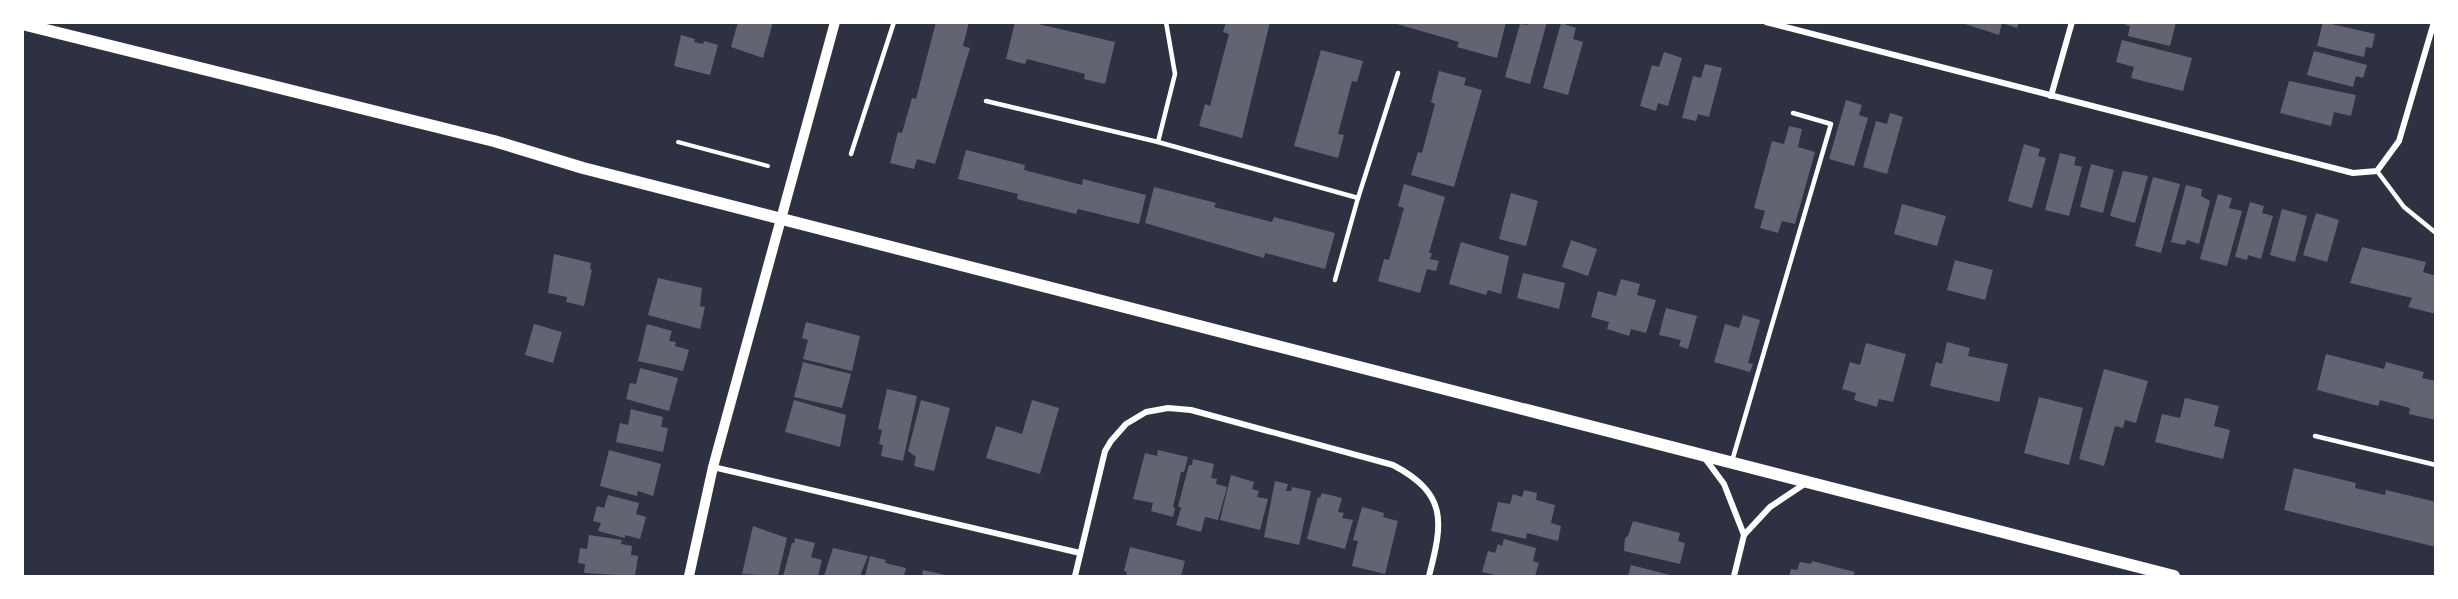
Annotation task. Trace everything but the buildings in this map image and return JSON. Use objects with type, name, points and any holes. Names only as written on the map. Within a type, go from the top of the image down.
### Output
[{"type":"main road","points":[[22,24],[494,141],[583,168],[782,220],[2174,576]]},
{"type":"street","points":[[689,576],[713,467],[835,22]]},
{"type":"street","points":[[1766,22],[2353,173],[2377,171],[2399,141],[2434,22]]},
{"type":"street","points":[[2051,96],[2072,22]]},
{"type":"street","points":[[1075,576],[1105,451],[1111,441],[1126,424],[1146,412],[1180,408],[1392,465],[1414,477],[1428,491],[1439,516],[1440,530],[1429,576]]},
{"type":"street","points":[[1704,457],[1724,484],[1744,535]]},
{"type":"street","points":[[713,467],[1080,553]]},
{"type":"street","points":[[1734,576],[1744,535],[1770,507],[1806,483]]},
{"type":"lane","points":[[851,154],[894,22]]},
{"type":"lane","points":[[1158,142],[1175,74],[1166,22]]},
{"type":"lane","points":[[1335,280],[1358,198],[1398,73]]},
{"type":"lane","points":[[986,101],[1158,142],[1358,198]]},
{"type":"lane","points":[[1731,464],[1830,124],[1793,113]]},
{"type":"lane","points":[[2377,171],[2404,207],[2436,233]]},
{"type":"lane","points":[[2315,436],[2436,465]]},
{"type":"path","points":[[678,142],[768,166]]}]
